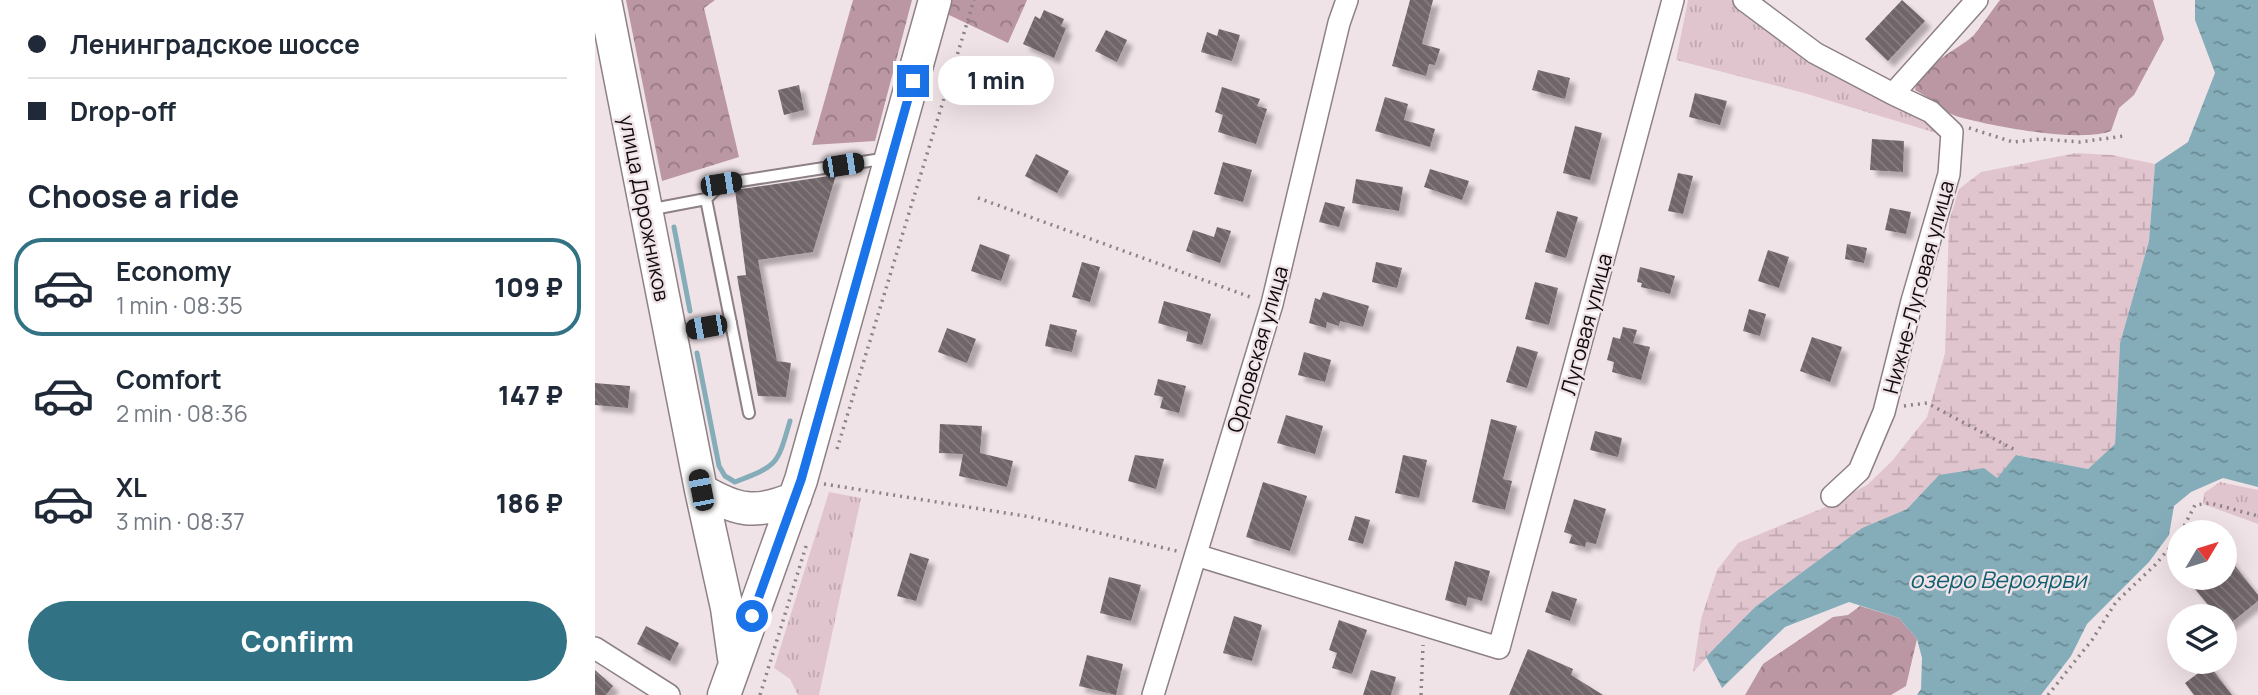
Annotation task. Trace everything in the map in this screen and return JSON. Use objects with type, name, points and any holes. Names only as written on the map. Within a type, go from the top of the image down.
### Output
[{"type":"main road","name":"улица Дорожников","points":[[605,0],[701,490],[727,608],[735,663]]},
{"type":"main road","points":[[725,694],[735,663],[813,484],[892,157],[935,0]]},
{"type":"main road","points":[[701,490],[726,505],[748,510],[772,509],[813,484]]},
{"type":"street","name":"Орловская улица","points":[[1153,695],[1272,304],[1347,0]]},
{"type":"street","name":"Луговая улица","points":[[1424,625],[1499,648],[1673,0]]},
{"type":"street","points":[[1744,0],[1815,53],[1893,94],[1977,0]]},
{"type":"street","name":"Нижне-Луговая улица","points":[[1832,496],[1859,471],[1884,412],[1912,301],[1936,229],[1949,174],[1952,132],[1931,112],[1893,94]]},
{"type":"street","points":[[1196,555],[1424,625]]},
{"type":"street","points":[[595,648],[669,695]]},
{"type":"lane","points":[[646,211],[706,199],[721,184],[892,157]]},
{"type":"lane","points":[[706,199],[749,413]]},
{"type":"lane","points":[[670,333],[731,322]]},
{"type":"path","points":[[837,450],[974,0]]},
{"type":"path","points":[[1966,128],[2013,142],[2041,139],[2080,142],[2124,136]]},
{"type":"path","points":[[978,198],[1272,304]]},
{"type":"path","points":[[1927,402],[2015,450]]},
{"type":"path","points":[[813,484],[1031,517],[1196,555]]},
{"type":"path","points":[[2187,520],[2195,505],[2210,503],[2258,516]]},
{"type":"path","points":[[759,695],[809,537]]},
{"type":"path","points":[[2048,695],[2092,640],[2116,602],[2167,551]]},
{"type":"path","points":[[1420,695],[1424,625]]},
{"type":"green space","points":[[626,0],[715,0],[704,8],[739,157],[662,181]]},
{"type":"green space","points":[[853,0],[912,0],[875,141],[812,145]]},
{"type":"green space","points":[[951,0],[1027,0],[1008,43],[947,14]]},
{"type":"green space","points":[[1688,0],[1734,0],[1927,118],[1936,133],[1804,93],[1676,60]]},
{"type":"green space","points":[[2000,0],[2153,0],[2164,39],[2134,95],[2119,108],[2111,131],[2097,134],[2057,134],[1990,124],[1951,114],[1915,90],[1918,81],[1931,66],[1974,35]]},
{"type":"green space","points":[[2076,153],[2112,155],[2155,164],[2149,241],[2120,343],[2115,444],[2088,469],[2017,455],[1997,478],[1939,475],[1907,509],[1862,528],[1755,607],[1693,672],[1701,619],[1717,570],[1738,543],[1821,509],[1867,485],[1892,461],[1927,417],[1945,353],[1949,222],[1959,189],[1981,172]]},
{"type":"green space","points":[[2220,482],[2258,490],[2258,524],[2203,504],[2204,493]]},
{"type":"green space","points":[[829,492],[861,498],[819,695],[798,695],[790,679],[774,668]]},
{"type":"green space","points":[[1860,606],[1899,618],[1917,639],[1906,686],[1891,695],[1745,695],[1763,664],[1833,617],[1848,615]]},
{"type":"water","name":"озеро Вероярви","points":[[2195,0],[2258,0],[2258,487],[2223,478],[2191,492],[2174,506],[2172,520],[2167,520],[2167,538],[2149,562],[2087,624],[2071,656],[2041,695],[1917,695],[1921,689],[1922,658],[1917,639],[1899,618],[1849,602],[1785,627],[1722,688],[1706,657],[1755,607],[1862,528],[1907,509],[1939,475],[1984,468],[1997,478],[2016,455],[2088,469],[2115,444],[2120,343],[2149,241],[2155,164],[2188,142],[2215,73],[2195,20]]},
{"type":"building","points":[[1410,0],[1433,0],[1422,44],[1440,49],[1435,65],[1429,64],[1426,76],[1392,66]]},
{"type":"building","points":[[1902,0],[1925,21],[1888,61],[1865,39]]},
{"type":"building","points":[[1044,10],[1064,19],[1061,26],[1066,28],[1054,58],[1023,44],[1035,16],[1040,19]]},
{"type":"building","points":[[1219,29],[1240,35],[1232,61],[1201,52],[1207,32],[1217,36]]},
{"type":"building","points":[[1106,30],[1127,40],[1117,62],[1095,51]]},
{"type":"building","points":[[1538,70],[1570,78],[1565,99],[1532,90]]},
{"type":"building","points":[[799,85],[804,110],[784,115],[778,90]]},
{"type":"building","points":[[1222,87],[1260,99],[1257,106],[1267,109],[1256,144],[1218,132],[1223,115],[1215,112]]},
{"type":"building","points":[[1695,93],[1727,101],[1720,125],[1689,117]]},
{"type":"building","points":[[1385,97],[1408,104],[1404,120],[1435,129],[1430,147],[1375,131]]},
{"type":"building","points":[[1575,126],[1602,133],[1590,180],[1563,173]]},
{"type":"building","points":[[1872,139],[1904,141],[1903,172],[1870,170]]},
{"type":"building","points":[[1036,154],[1069,171],[1057,193],[1025,176]]},
{"type":"building","points":[[1223,162],[1252,170],[1243,202],[1214,194]]},
{"type":"building","points":[[1430,169],[1469,181],[1462,200],[1424,187]]},
{"type":"building","points":[[1678,173],[1693,176],[1683,214],[1668,211]]},
{"type":"building","points":[[836,175],[813,252],[758,260],[777,361],[791,363],[786,397],[758,396],[737,276],[746,275],[735,190]]},
{"type":"building","points":[[1356,179],[1403,187],[1399,211],[1352,203]]},
{"type":"building","points":[[1325,202],[1345,207],[1339,227],[1319,222]]},
{"type":"building","points":[[1890,208],[1911,212],[1906,234],[1885,230]]},
{"type":"building","points":[[1557,211],[1578,217],[1566,258],[1545,252]]},
{"type":"building","points":[[1217,227],[1231,231],[1220,263],[1186,251],[1193,230],[1214,237]]},
{"type":"building","points":[[980,244],[1010,255],[1001,281],[971,271]]},
{"type":"building","points":[[1847,244],[1867,248],[1864,263],[1845,259]]},
{"type":"building","points":[[1768,250],[1789,257],[1779,288],[1758,281]]},
{"type":"building","points":[[1082,262],[1100,267],[1090,302],[1072,297]]},
{"type":"building","points":[[1376,262],[1402,268],[1397,288],[1372,282]]},
{"type":"building","points":[[1640,267],[1675,276],[1670,294],[1641,287],[1642,283],[1637,282]]},
{"type":"building","points":[[1535,282],[1558,288],[1549,325],[1525,319]]},
{"type":"building","points":[[1323,292],[1369,306],[1363,327],[1340,321],[1339,326],[1327,322],[1326,328],[1309,323],[1315,298],[1320,300]]},
{"type":"building","points":[[1164,301],[1211,314],[1202,345],[1186,341],[1188,332],[1158,323]]},
{"type":"building","points":[[1749,309],[1766,314],[1760,336],[1743,331]]},
{"type":"building","points":[[1050,324],[1077,330],[1072,352],[1045,346]]},
{"type":"building","points":[[1623,327],[1637,330],[1633,343],[1650,347],[1641,380],[1612,372],[1614,362],[1607,360],[1613,337],[1620,339]]},
{"type":"building","points":[[947,328],[976,339],[967,363],[938,352]]},
{"type":"building","points":[[1812,337],[1842,347],[1830,382],[1800,371]]},
{"type":"building","points":[[1517,346],[1538,352],[1527,388],[1506,382]]},
{"type":"building","points":[[1304,352],[1331,360],[1325,382],[1298,375]]},
{"type":"building","points":[[1158,379],[1186,386],[1179,413],[1160,408],[1163,397],[1154,395]]},
{"type":"building","points":[[595,383],[630,386],[628,408],[595,405]]},
{"type":"building","points":[[1286,415],[1323,426],[1315,454],[1277,443]]},
{"type":"building","points":[[1491,419],[1517,426],[1503,479],[1512,481],[1505,510],[1472,502]]},
{"type":"building","points":[[940,424],[982,426],[980,453],[1013,461],[1007,487],[959,476],[963,454],[939,453]]},
{"type":"building","points":[[1595,431],[1622,438],[1618,457],[1590,450]]},
{"type":"building","points":[[1135,455],[1164,459],[1156,489],[1128,481]]},
{"type":"building","points":[[1403,455],[1427,460],[1419,498],[1395,493]]},
{"type":"building","points":[[1263,482],[1307,496],[1290,551],[1246,537]]},
{"type":"building","points":[[1574,499],[1606,509],[1596,544],[1586,542],[1585,547],[1569,543],[1572,535],[1564,532]]},
{"type":"building","points":[[1355,516],[1370,520],[1363,544],[1348,540]]},
{"type":"building","points":[[910,553],[929,559],[916,601],[897,596]]},
{"type":"building","points":[[1455,561],[1490,571],[1482,601],[1468,597],[1466,606],[1445,600]]},
{"type":"building","points":[[2237,568],[2258,595],[2258,601],[2237,618],[2237,604],[2207,604],[2196,590],[2237,590]]},
{"type":"building","points":[[1109,577],[1141,585],[1131,621],[1100,613]]},
{"type":"building","points":[[1552,591],[1577,599],[1570,621],[1545,612]]},
{"type":"building","points":[[1234,616],[1262,625],[1252,661],[1223,653]]},
{"type":"building","points":[[1339,620],[1367,630],[1352,674],[1332,668],[1337,653],[1329,650]]},
{"type":"building","points":[[646,626],[679,643],[670,661],[637,644]]},
{"type":"building","points":[[1528,649],[1573,669],[1571,675],[1603,695],[1509,695]]},
{"type":"building","points":[[1087,655],[1123,664],[1116,695],[1079,686]]},
{"type":"building","points":[[595,670],[613,686],[606,695],[595,695]]},
{"type":"building","points":[[1371,670],[1396,677],[1391,695],[1363,695]]},
{"type":"building","points":[[2197,674],[2216,674],[2232,695],[2194,695],[2185,683]]},
{"type":"waterway","points":[[674,227],[690,311]]},
{"type":"waterway","points":[[697,353],[719,466],[725,476],[735,482],[760,472],[774,462],[790,421]]},
{"type":"route","points":[[752,616],[801,480],[913,81]]}]
